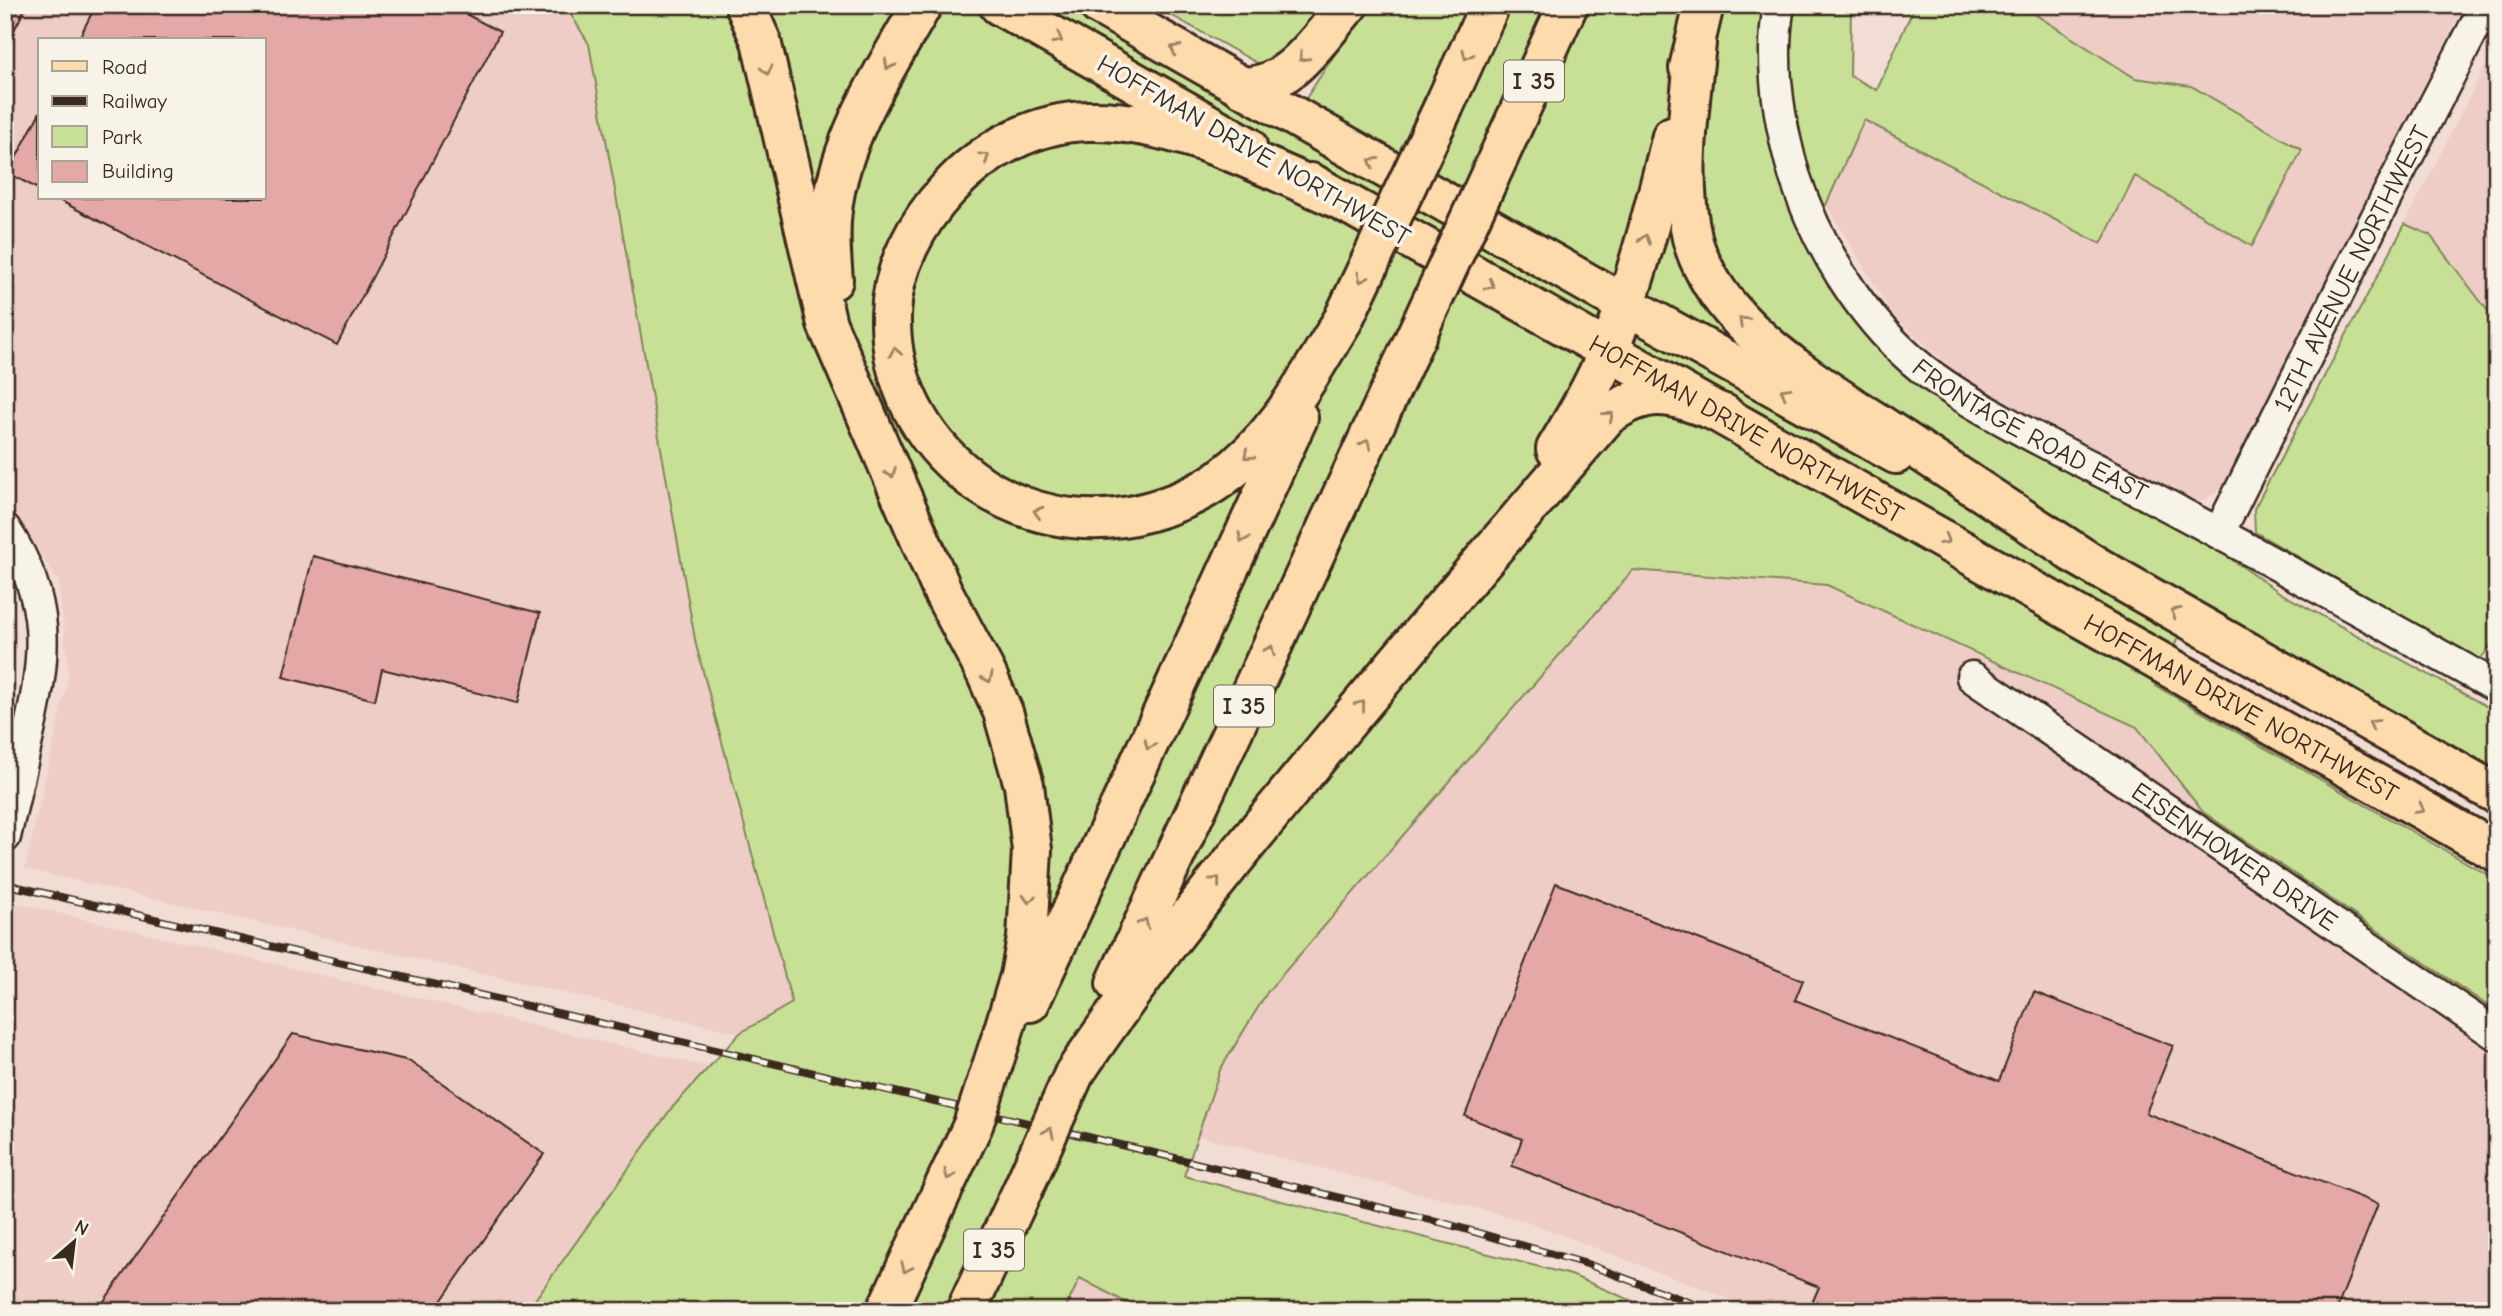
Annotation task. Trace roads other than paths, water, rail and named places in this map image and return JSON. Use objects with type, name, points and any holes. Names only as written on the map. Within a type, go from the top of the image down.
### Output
[{"type":"main road","points":[[745,5],[761,41],[827,324],[942,590],[986,673],[1003,712],[1024,785],[1031,850],[1027,938],[1006,1040]]},
{"type":"main road","points":[[868,418],[834,283],[830,246],[832,212],[844,153],[859,120],[922,5]]},
{"type":"main road","name":"HOFFMAN DRIVE NORTHWEST","points":[[999,5],[2497,852]]},
{"type":"main road","name":"HOFFMAN DRIVE NORTHWEST","points":[[1099,5],[2497,794]]},
{"type":"main road","points":[[1242,87],[1256,88],[1279,79],[1313,46],[1348,5]]},
{"type":"main road","name":"I 35","points":[[886,1311],[973,1125],[1006,1040],[1490,5]]},
{"type":"main road","name":"I 35","points":[[966,1311],[1568,5]]},
{"type":"main road","points":[[1467,577],[1550,458],[1573,421],[1608,351],[1647,233],[1704,5]]},
{"type":"main road","points":[[1696,43],[1685,175],[1687,203],[1692,240],[1708,276],[1729,308],[1760,337],[1830,392],[2100,569]]},
{"type":"main road","points":[[1339,199],[1234,153],[1178,134],[1127,124],[1088,121],[1052,126],[1020,137],[988,153],[961,174],[939,198],[921,223],[906,252],[896,282],[891,314],[893,345],[900,379],[931,438],[953,464],[979,485],[1007,501],[1038,513],[1101,521],[1163,508],[1196,495],[1220,479],[1254,450],[1285,416],[1343,320]]},
{"type":"main road","points":[[1074,1074],[1126,997],[1167,943],[1467,577],[1606,415],[1635,398],[1650,395],[1674,397],[1724,414]]},
{"type":"street","name":"FRONTAGE ROAD EAST","points":[[1779,5],[1774,51],[1778,106],[1804,206],[1859,301],[1884,333],[1914,362],[1974,404],[2219,533],[2497,687]]},
{"type":"street","name":"12TH AVENUE NORTHWEST","points":[[2219,533],[2385,200],[2486,5]]},
{"type":"street","points":[[5,529],[21,555],[34,587],[43,643],[38,689],[5,837]]},
{"type":"street","name":"EISENHOWER DRIVE","points":[[1972,677],[2497,1035]]},
{"type":"railway","points":[[5,884],[1440,1222],[1587,1264],[1712,1311]]}]
